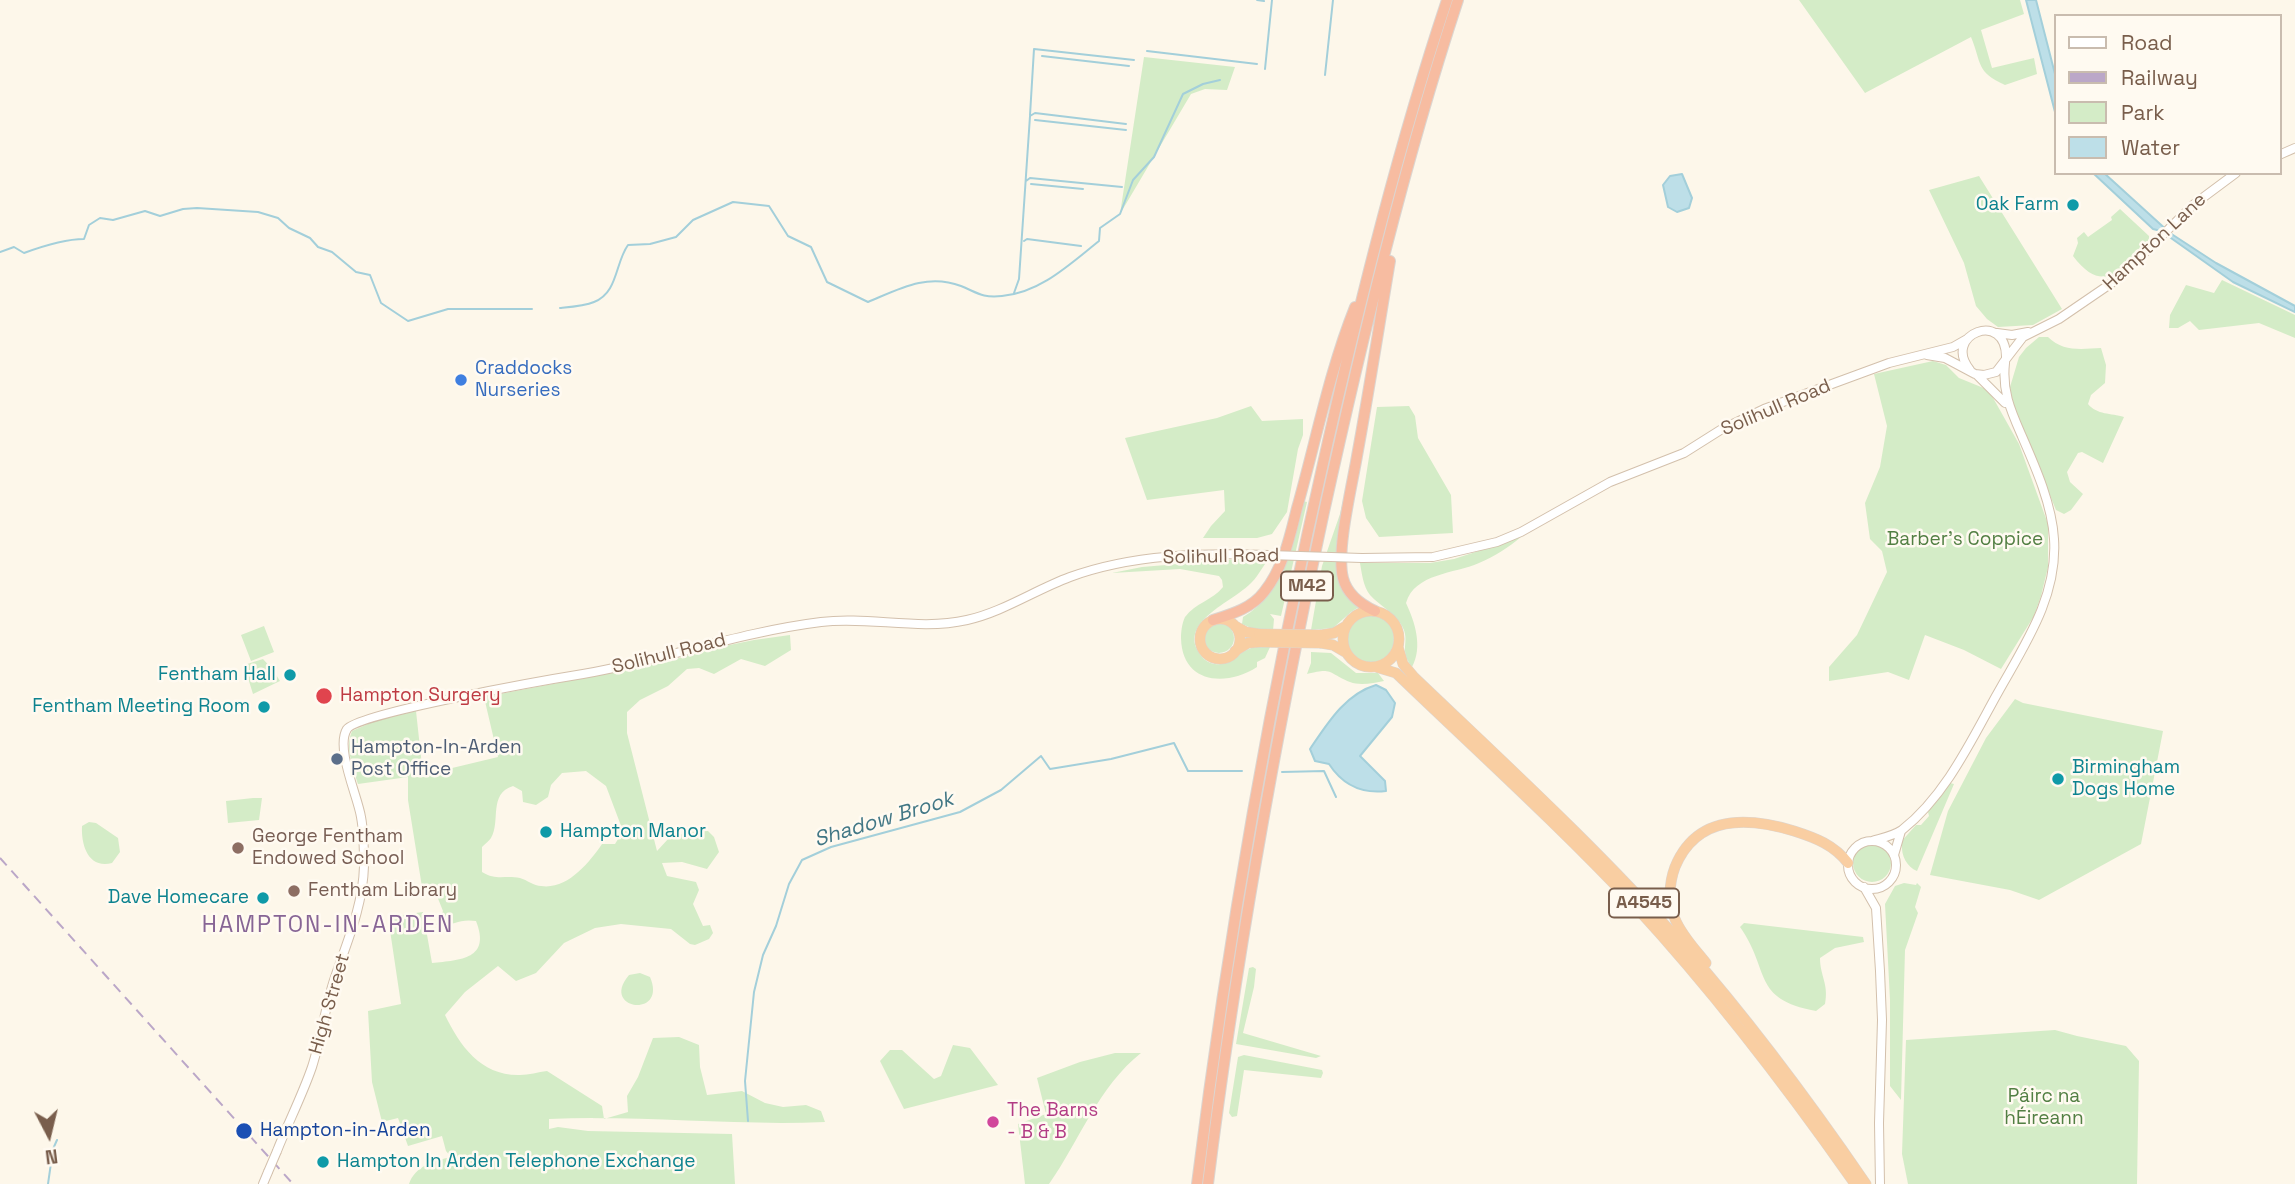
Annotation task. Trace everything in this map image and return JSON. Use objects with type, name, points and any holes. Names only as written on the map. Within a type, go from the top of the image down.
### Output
[{"type":"highway","name":"M42","points":[[1197,1184],[1225,983],[1265,742],[1313,510],[1369,272],[1447,0]]},
{"type":"highway","name":"M42","points":[[1208,1184],[1250,891],[1303,603],[1354,379],[1400,200],[1458,0]]},
{"type":"highway","name":"M42","points":[[1374,611],[1351,594],[1343,580],[1341,565],[1400,200]]},
{"type":"highway","name":"M42","points":[[1213,620],[1242,610],[1254,602],[1275,576],[1304,486],[1342,340],[1369,272]]},
{"type":"highway","points":[[1259,638],[1227,657],[1216,658],[1203,649],[1200,638],[1202,630],[1213,620],[1225,620],[1259,638],[1321,639],[1334,634],[1357,614],[1374,611],[1395,624],[1398,647],[1388,662],[1376,667],[1360,666],[1346,653],[1321,639]]},
{"type":"highway","points":[[1234,625],[1239,639],[1235,651]]},
{"type":"highway","points":[[1346,625],[1342,640],[1346,653]]},
{"type":"highway","name":"A4545","points":[[1398,647],[1405,667],[1617,874],[1683,944],[1818,1115],[1866,1184]]},
{"type":"highway","name":"A4545","points":[[1376,667],[1396,673],[1634,906],[1737,1025],[1855,1184]]},
{"type":"highway","points":[[1752,1030],[1676,921],[1670,891],[1680,856],[1704,832],[1722,824],[1743,821],[1769,824],[1819,840],[1835,849],[1848,863]]},
{"type":"main road","name":"Hampton Lane","points":[[2006,361],[2019,340],[2101,292],[2130,268],[2169,227],[2233,175]]},
{"type":"main road","name":"Hampton Lane","points":[[1997,333],[2012,335],[2037,329]]},
{"type":"main road","points":[[1880,1180],[1882,1020],[1875,908],[1864,887],[1854,880],[1848,863],[1856,847],[1901,831],[1930,801],[1958,764],[2027,645],[2047,596],[2054,542],[2052,523],[2037,476],[2009,408],[2003,383],[2006,361],[2004,344],[1997,333],[1980,331],[1967,339],[1962,355],[1973,372],[1997,393],[2009,408]]},
{"type":"main road","name":"Solihull Road","points":[[345,736],[351,725],[379,714],[520,684],[604,670],[742,636],[826,621],[929,625],[963,621],[987,614],[1073,576],[1120,564],[1187,554],[1433,557],[1497,542],[1521,532],[1610,482],[1684,453],[1722,429],[1754,414],[1889,363],[1953,347],[1967,339]]},
{"type":"main road","name":"Solihull Road","points":[[1917,355],[1945,358],[1973,372]]},
{"type":"main road","points":[[1973,372],[1992,373],[2006,361]]},
{"type":"main road","name":"High Street","points":[[263,1183],[312,1067],[328,1001],[362,894],[362,824],[347,768],[345,736]]},
{"type":"main road","points":[[1875,908],[1885,884],[1895,871],[1894,855],[1901,831]]},
{"type":"main road","points":[[1872,841],[1887,846],[1894,855]]},
{"type":"main road","points":[[1864,887],[1876,888],[1885,884]]},
{"type":"green space","points":[[1799,0],[2020,0],[2024,14],[1981,30],[1992,68],[2034,58],[2037,74],[2005,85],[1996,80],[1981,66],[1971,37],[1865,93]]},
{"type":"green space","points":[[1144,57],[1235,67],[1227,90],[1205,89],[1191,94],[1120,214]]},
{"type":"green space","points":[[1979,176],[2062,309],[2033,325],[1998,327],[1976,306],[1964,263],[1929,190]]},
{"type":"green space","points":[[2120,209],[2149,236],[2149,241],[2113,274],[2104,277],[2095,275],[2073,256],[2077,238],[2084,232],[2088,237],[2112,220],[2111,217]]},
{"type":"green space","points":[[2222,280],[2295,315],[2295,338],[2259,323],[2199,330],[2190,321],[2178,328],[2169,328],[2170,315],[2186,285],[2214,293]]},
{"type":"green space","points":[[2039,337],[2048,337],[2060,345],[2073,348],[2101,348],[2106,365],[2105,383],[2091,395],[2088,404],[2100,412],[2124,417],[2103,463],[2082,452],[2078,453],[2067,472],[2070,482],[2083,494],[2071,510],[2064,514],[2056,510],[2014,408],[2010,387],[2019,357]]},
{"type":"green space","name":"Barber's Coppice","points":[[1933,361],[1946,365],[1959,378],[1986,389],[2019,444],[2048,524],[2048,567],[2041,596],[2034,616],[2001,669],[1964,650],[1925,635],[1909,680],[1888,672],[1829,681],[1829,667],[1857,635],[1887,572],[1882,551],[1870,539],[1865,503],[1880,467],[1887,426],[1874,374]]},
{"type":"green space","points":[[1251,406],[1262,421],[1303,419],[1303,435],[1287,512],[1272,534],[1257,538],[1203,538],[1225,511],[1224,490],[1147,500],[1125,438],[1217,418]]},
{"type":"green space","points":[[1409,406],[1415,416],[1418,438],[1451,495],[1453,533],[1379,537],[1366,518],[1362,501],[1377,407]]},
{"type":"green space","points":[[1349,474],[1336,563],[1359,607],[1333,628],[1311,630],[1322,566],[1340,514]]},
{"type":"green space","points":[[1303,501],[1307,502],[1281,616],[1270,614],[1274,619],[1273,631],[1256,630],[1242,624],[1243,617],[1257,607],[1277,581]]},
{"type":"green space","points":[[1521,537],[1490,558],[1426,580],[1411,593],[1406,603],[1415,626],[1417,643],[1412,667],[1406,655],[1402,626],[1368,591],[1360,563],[1430,563],[1454,559]]},
{"type":"green space","points":[[1238,559],[1268,560],[1249,585],[1202,622],[1196,631],[1198,651],[1210,663],[1221,664],[1251,648],[1270,647],[1265,658],[1257,662],[1257,667],[1220,679],[1197,673],[1189,665],[1183,653],[1181,638],[1185,617],[1223,587],[1219,576],[1180,569],[1112,573],[1142,567]]},
{"type":"green space","points":[[1370,615],[1387,622],[1394,639],[1387,656],[1370,663],[1353,656],[1346,639],[1353,622]]},
{"type":"green space","points":[[1219,623],[1230,627],[1234,638],[1230,649],[1219,653],[1208,649],[1204,638],[1208,627]]},
{"type":"green space","points":[[264,626],[274,652],[251,661],[241,635]]},
{"type":"green space","points":[[790,635],[791,650],[765,666],[741,659],[714,674],[699,668],[687,669],[668,686],[640,700],[627,712],[627,733],[657,851],[669,838],[689,832],[708,831],[714,837],[719,852],[707,869],[682,862],[662,863],[667,876],[696,882],[699,890],[693,904],[703,926],[710,925],[713,933],[709,939],[695,945],[671,929],[621,924],[595,928],[564,943],[536,973],[516,981],[498,966],[465,992],[445,1015],[465,1048],[483,1065],[506,1074],[523,1075],[547,1071],[602,1106],[604,1118],[549,1119],[549,1129],[558,1127],[588,1131],[732,1134],[735,1184],[409,1184],[420,1169],[451,1157],[446,1151],[442,1136],[408,1146],[398,1118],[382,1122],[372,1082],[368,1011],[401,1004],[388,917],[423,912],[432,963],[453,961],[470,955],[480,943],[480,934],[476,921],[436,925],[443,911],[435,891],[422,887],[408,800],[408,777],[358,784],[350,751],[352,731],[377,720],[416,711],[423,775],[498,757],[484,697],[662,663],[754,640]],"holes":[[[586,771],[606,786],[623,831],[615,844],[602,844],[576,874],[560,884],[541,886],[520,878],[496,877],[482,872],[482,847],[494,831],[498,801],[505,790],[513,786],[522,791],[523,802],[536,805],[548,797],[551,785],[562,773]]]},
{"type":"green space","points":[[1311,652],[1331,653],[1356,673],[1378,673],[1384,681],[1358,684],[1326,671],[1307,674]]},
{"type":"green space","points":[[263,659],[280,681],[253,694],[244,665]]},
{"type":"green space","points":[[2015,699],[2023,703],[2163,731],[2141,844],[2039,900],[2010,890],[1930,875],[1948,811],[1986,738]]},
{"type":"green space","points":[[1950,783],[1954,784],[1917,871],[1905,860],[1900,843],[1916,825],[1921,825],[1929,816],[1928,812]]},
{"type":"green space","points":[[262,798],[259,820],[228,823],[226,801]]},
{"type":"green space","points":[[89,822],[96,823],[118,838],[120,852],[112,863],[97,862],[88,854],[83,841],[82,826]]},
{"type":"green space","points":[[1872,844],[1885,850],[1891,863],[1885,876],[1872,882],[1859,876],[1853,863],[1859,850]]},
{"type":"green space","points":[[1917,883],[1921,887],[1915,907],[1918,913],[1905,950],[1901,1100],[1890,1086],[1890,1000],[1885,904],[1895,886]]},
{"type":"green space","points":[[1744,923],[1863,937],[1864,942],[1835,948],[1820,958],[1826,997],[1825,1004],[1816,1011],[1795,1006],[1772,991],[1740,927]]},
{"type":"green space","points":[[1249,968],[1256,969],[1254,987],[1243,1033],[1321,1056],[1316,1058],[1236,1044]]},
{"type":"green space","points":[[640,973],[650,977],[653,990],[650,999],[635,1005],[622,996],[622,987],[629,975]]},
{"type":"green space","name":"Páirc na hÉireann","points":[[2055,1030],[2126,1046],[2139,1061],[2137,1184],[1908,1184],[1902,1154],[1906,1040]]},
{"type":"green space","points":[[679,1037],[699,1045],[700,1067],[707,1095],[742,1091],[765,1103],[783,1107],[806,1105],[821,1111],[825,1122],[756,1123],[606,1118],[628,1112],[627,1096],[638,1077],[653,1038]]},
{"type":"green space","points":[[953,1045],[970,1048],[998,1085],[904,1109],[880,1061],[890,1050],[902,1050],[934,1079],[941,1076]]},
{"type":"green space","points":[[1115,1053],[1141,1053],[1126,1066],[1101,1098],[1049,1184],[1025,1184],[1018,1124],[1046,1114],[1037,1078],[1080,1062]]},
{"type":"green space","points":[[1244,1055],[1322,1070],[1323,1073],[1321,1078],[1244,1070],[1237,1116],[1232,1117],[1229,1113],[1238,1057]]},
{"type":"water","points":[[2026,0],[2036,0],[2054,70],[2054,108]]},
{"type":"water","points":[[1682,174],[1692,198],[1689,208],[1677,212],[1668,207],[1663,185],[1670,176]]},
{"type":"water","points":[[2095,175],[2106,175],[2170,233],[2216,263],[2295,306],[2295,312],[2233,282],[2161,231],[2153,229]]},
{"type":"water","points":[[1376,685],[1386,690],[1395,703],[1392,717],[1360,756],[1385,781],[1386,791],[1377,792],[1360,789],[1346,782],[1329,764],[1315,761],[1310,749],[1330,720],[1346,703],[1365,689]]},
{"type":"waterway","points":[[1257,0],[1264,1]]},
{"type":"waterway","points":[[1265,69],[1272,0]]},
{"type":"waterway","points":[[1325,75],[1333,0]]},
{"type":"waterway","points":[[1030,115],[1034,49],[1134,60]]},
{"type":"waterway","points":[[1147,51],[1257,64]]},
{"type":"waterway","points":[[1042,56],[1129,66]]},
{"type":"waterway","points":[[560,308],[586,304],[602,298],[612,285],[628,245],[650,244],[676,237],[693,220],[733,202],[769,206],[788,236],[811,247],[827,282],[868,302],[913,284],[936,281],[949,282],[990,296],[1016,294],[1054,276],[1099,241],[1100,228],[1120,214],[1133,180],[1154,157],[1183,94],[1203,84],[1220,80]]},
{"type":"waterway","points":[[1014,293],[1019,279],[1030,116],[1035,113],[1126,124]]},
{"type":"waterway","points":[[1035,120],[1126,130]]},
{"type":"waterway","points":[[1026,181],[1030,178],[1122,187]]},
{"type":"waterway","points":[[1031,184],[1083,189]]},
{"type":"waterway","points":[[0,252],[14,247],[24,253],[46,245],[84,239],[89,225],[100,218],[113,220],[145,211],[160,216],[197,208],[258,212],[278,218],[289,228],[310,238],[318,247],[332,252],[356,272],[370,275],[381,303],[408,321],[448,309],[532,309]]},
{"type":"waterway","points":[[1024,241],[1027,239],[1081,246]]},
{"type":"waterway","name":"Shadow Brook","points":[[748,1121],[745,1081],[754,992],[763,955],[776,926],[789,884],[802,860],[831,847],[960,812],[1001,790],[1041,756],[1050,769],[1111,759],[1174,743],[1188,771],[1242,771]]},
{"type":"waterway","name":"Shadow Brook","points":[[1282,772],[1324,771],[1336,797]]},
{"type":"waterway","points":[[48,1184],[53,1149],[57,1140]]},
{"type":"railway","points":[[0,858],[293,1184]]},
{"type":"place","name":"Oak Farm","points":[[2073,205]]},
{"type":"place","name":"Craddocks Nurseries","points":[[461,380]]},
{"type":"place","name":"Fentham Hall","points":[[290,675]]},
{"type":"place","name":"Hampton Surgery","points":[[324,696]]},
{"type":"place","name":"Fentham Meeting Room","points":[[264,707]]},
{"type":"place","name":"Hampton-In-Arden Post Office","points":[[337,759]]},
{"type":"place","name":"Birmingham Dogs Home","points":[[2058,779]]},
{"type":"place","name":"Hampton Manor","points":[[546,832]]},
{"type":"place","name":"George Fentham Endowed School","points":[[238,848]]},
{"type":"place","name":"Fentham Library","points":[[294,891]]},
{"type":"place","name":"Dave Homecare","points":[[263,898]]},
{"type":"place","name":"The Barns - B & B","points":[[993,1122]]},
{"type":"place","name":"Hampton-in-Arden","points":[[244,1131]]},
{"type":"place","name":"Hampton In Arden Telephone Exchange","points":[[323,1162]]},
{"type":"district","name":"HAMPTON-IN-ARDEN","points":[[328,926]]}]
